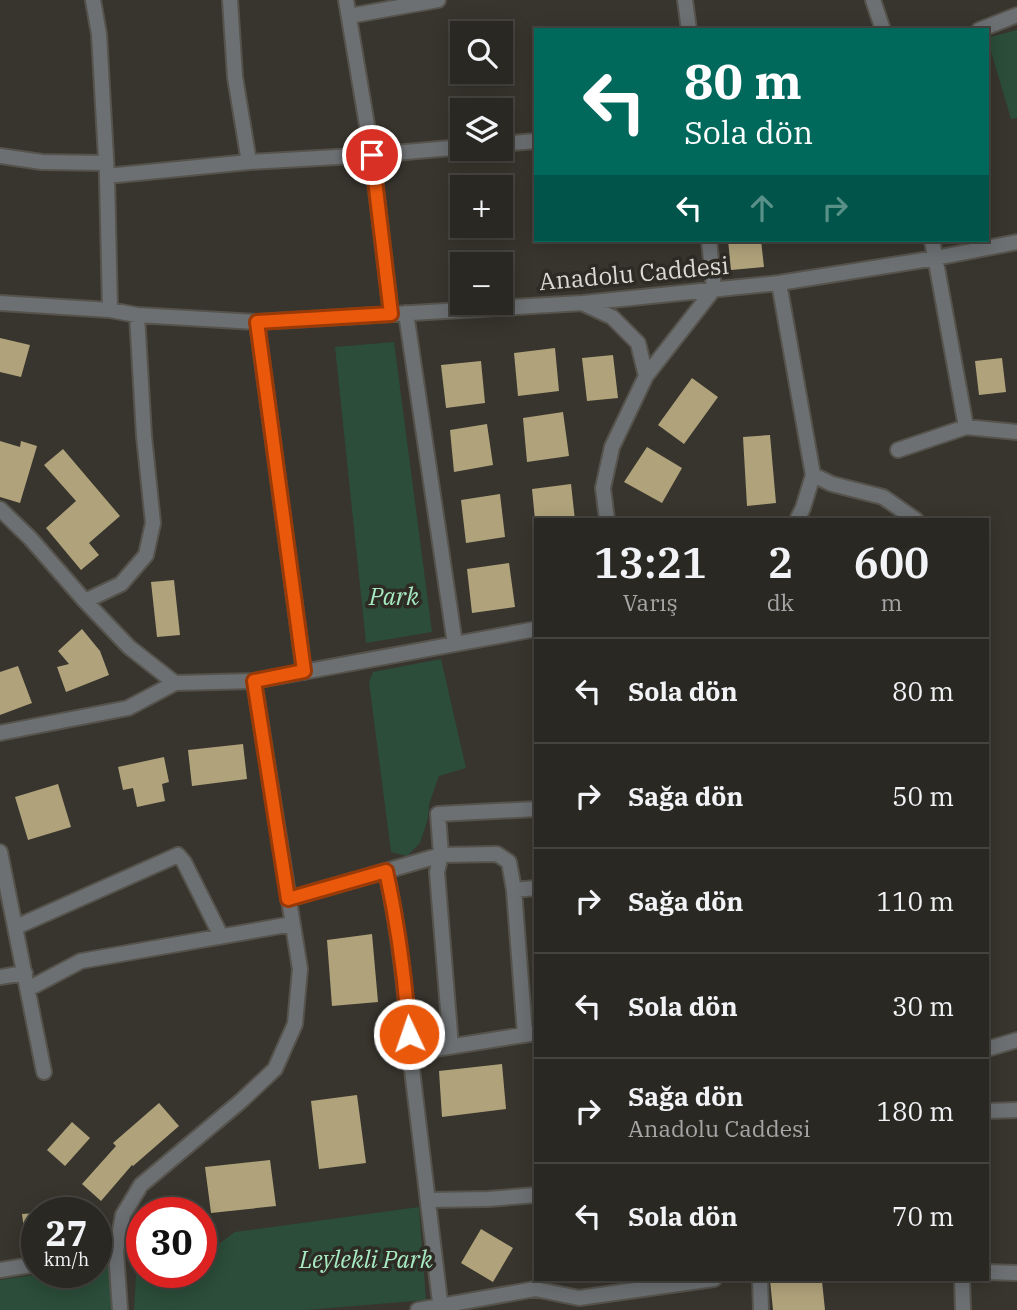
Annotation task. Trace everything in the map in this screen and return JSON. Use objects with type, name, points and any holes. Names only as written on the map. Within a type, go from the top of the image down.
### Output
[{"type":"street","points":[[93,0],[99,34],[107,169],[110,310]]},
{"type":"street","points":[[230,0],[235,78],[249,162]]},
{"type":"street","points":[[346,0],[372,155],[391,314]]},
{"type":"street","points":[[349,16],[438,0]]},
{"type":"street","points":[[685,0],[689,28]]},
{"type":"street","points":[[873,0],[882,28]]},
{"type":"street","points":[[984,28],[1017,15]]},
{"type":"street","points":[[513,143],[534,141]]},
{"type":"street","points":[[0,156],[107,169],[372,155],[450,148]]},
{"type":"street","points":[[607,518],[603,488],[612,447],[646,376],[714,289],[709,242]]},
{"type":"street","points":[[932,242],[967,427]]},
{"type":"street","name":"Anadolu Caddesi","points":[[0,303],[257,322],[583,303],[779,283],[1017,242]]},
{"type":"street","points":[[779,283],[813,475],[798,518]]},
{"type":"street","points":[[583,303],[611,317],[638,343],[646,376]]},
{"type":"street","points":[[407,313],[455,644]]},
{"type":"street","points":[[85,601],[121,584],[146,555],[153,523],[136,315]]},
{"type":"street","points":[[257,322],[304,671]]},
{"type":"street","points":[[898,450],[967,427],[1017,432]]},
{"type":"street","points":[[813,475],[832,484],[883,497],[913,518]]},
{"type":"street","points":[[0,509],[30,538],[129,647],[175,683]]},
{"type":"street","points":[[0,733],[128,708],[175,683],[254,681],[534,629]]},
{"type":"street","points":[[120,1310],[116,1251],[123,1214],[141,1185],[275,1069],[295,1024],[300,969],[254,681]]},
{"type":"street","points":[[451,1046],[437,872],[441,855],[438,814],[534,808]]},
{"type":"street","points":[[0,852],[44,1072]]},
{"type":"street","points":[[16,927],[178,855],[221,936]]},
{"type":"street","points":[[288,899],[441,855],[497,855],[509,862],[531,1034],[410,1053]]},
{"type":"street","points":[[386,871],[406,995],[410,1053],[441,1308]]},
{"type":"street","points":[[513,890],[534,888]]},
{"type":"street","points":[[28,989],[81,961],[292,924]]},
{"type":"street","points":[[0,977],[25,973]]},
{"type":"street","points":[[989,1048],[1017,1040]]},
{"type":"street","points":[[989,1111],[1017,1110]]},
{"type":"street","points":[[428,1200],[534,1195]]},
{"type":"street","points":[[112,1252],[116,1251]]},
{"type":"street","points":[[0,1270],[21,1267]]},
{"type":"street","points":[[989,1272],[1017,1273]]},
{"type":"street","points":[[418,1310],[535,1289],[562,1287],[579,1298],[700,1281]]},
{"type":"street","points":[[760,1281],[761,1310]]},
{"type":"street","points":[[962,1281],[963,1310]]},
{"type":"green space","points":[[1017,30],[1017,118],[1011,119],[989,37]]},
{"type":"green space","name":"Park","points":[[394,342],[432,632],[366,643],[335,347]]},
{"type":"green space","points":[[441,659],[466,768],[439,776],[420,843],[407,856],[391,852],[369,682],[373,672]]},
{"type":"green space","name":"Leylekli Park","points":[[419,1207],[426,1300],[306,1310],[134,1310],[135,1288],[217,1288],[217,1245],[235,1232]]},
{"type":"green space","points":[[21,1277],[21,1288],[111,1288],[112,1310],[0,1310],[0,1280]]},
{"type":"building","points":[[728,242],[761,242],[764,267],[731,270]]},
{"type":"building","points":[[0,338],[30,345],[21,377],[0,372]]},
{"type":"building","points":[[555,348],[559,391],[518,396],[514,353]]},
{"type":"building","points":[[613,355],[618,398],[587,401],[582,358]]},
{"type":"building","points":[[1002,358],[1006,392],[979,395],[975,361]]},
{"type":"building","points":[[481,361],[485,403],[446,408],[441,365]]},
{"type":"building","points":[[692,378],[718,397],[684,444],[658,425]]},
{"type":"building","points":[[563,412],[569,456],[527,462],[523,418]]},
{"type":"building","points":[[487,424],[493,465],[454,472],[450,430]]},
{"type":"building","points":[[770,435],[776,503],[747,506],[743,437]]},
{"type":"building","points":[[0,441],[20,447],[21,441],[37,446],[20,503],[0,497]]},
{"type":"building","points":[[647,447],[682,468],[662,503],[624,482]]},
{"type":"building","points":[[63,449],[120,516],[89,543],[99,555],[81,570],[46,528],[76,501],[44,465]]},
{"type":"building","points":[[571,484],[575,518],[535,518],[532,489]]},
{"type":"building","points":[[500,494],[505,537],[466,543],[461,500]]},
{"type":"building","points":[[509,563],[515,607],[472,613],[467,569]]},
{"type":"building","points":[[174,580],[180,635],[157,637],[151,582]]},
{"type":"building","points":[[82,629],[100,651],[109,675],[66,692],[57,667],[69,664],[58,651]]},
{"type":"building","points":[[18,666],[32,703],[0,715],[0,672]]},
{"type":"building","points":[[243,744],[247,779],[192,786],[188,750]]},
{"type":"building","points":[[164,757],[169,782],[162,784],[165,801],[137,807],[133,788],[123,790],[118,767]]},
{"type":"building","points":[[58,784],[71,827],[28,840],[15,797]]},
{"type":"building","points":[[372,934],[378,1002],[332,1006],[327,940]]},
{"type":"building","points":[[502,1064],[506,1109],[442,1117],[439,1071]]},
{"type":"building","points":[[357,1095],[366,1163],[319,1169],[311,1101]]},
{"type":"building","points":[[159,1103],[179,1126],[132,1165],[104,1197],[97,1197],[82,1184],[116,1146],[113,1143]]},
{"type":"building","points":[[72,1122],[90,1138],[65,1166],[47,1150]]},
{"type":"building","points":[[270,1160],[276,1206],[217,1212],[217,1197],[209,1197],[205,1167]]},
{"type":"building","points":[[481,1229],[513,1248],[493,1282],[461,1263]]},
{"type":"building","points":[[770,1281],[822,1281],[825,1310],[773,1310]]},
{"type":"route","points":[[372,155],[391,314],[257,322],[304,671],[254,681],[288,899],[386,871],[406,995],[409,1034]]}]
